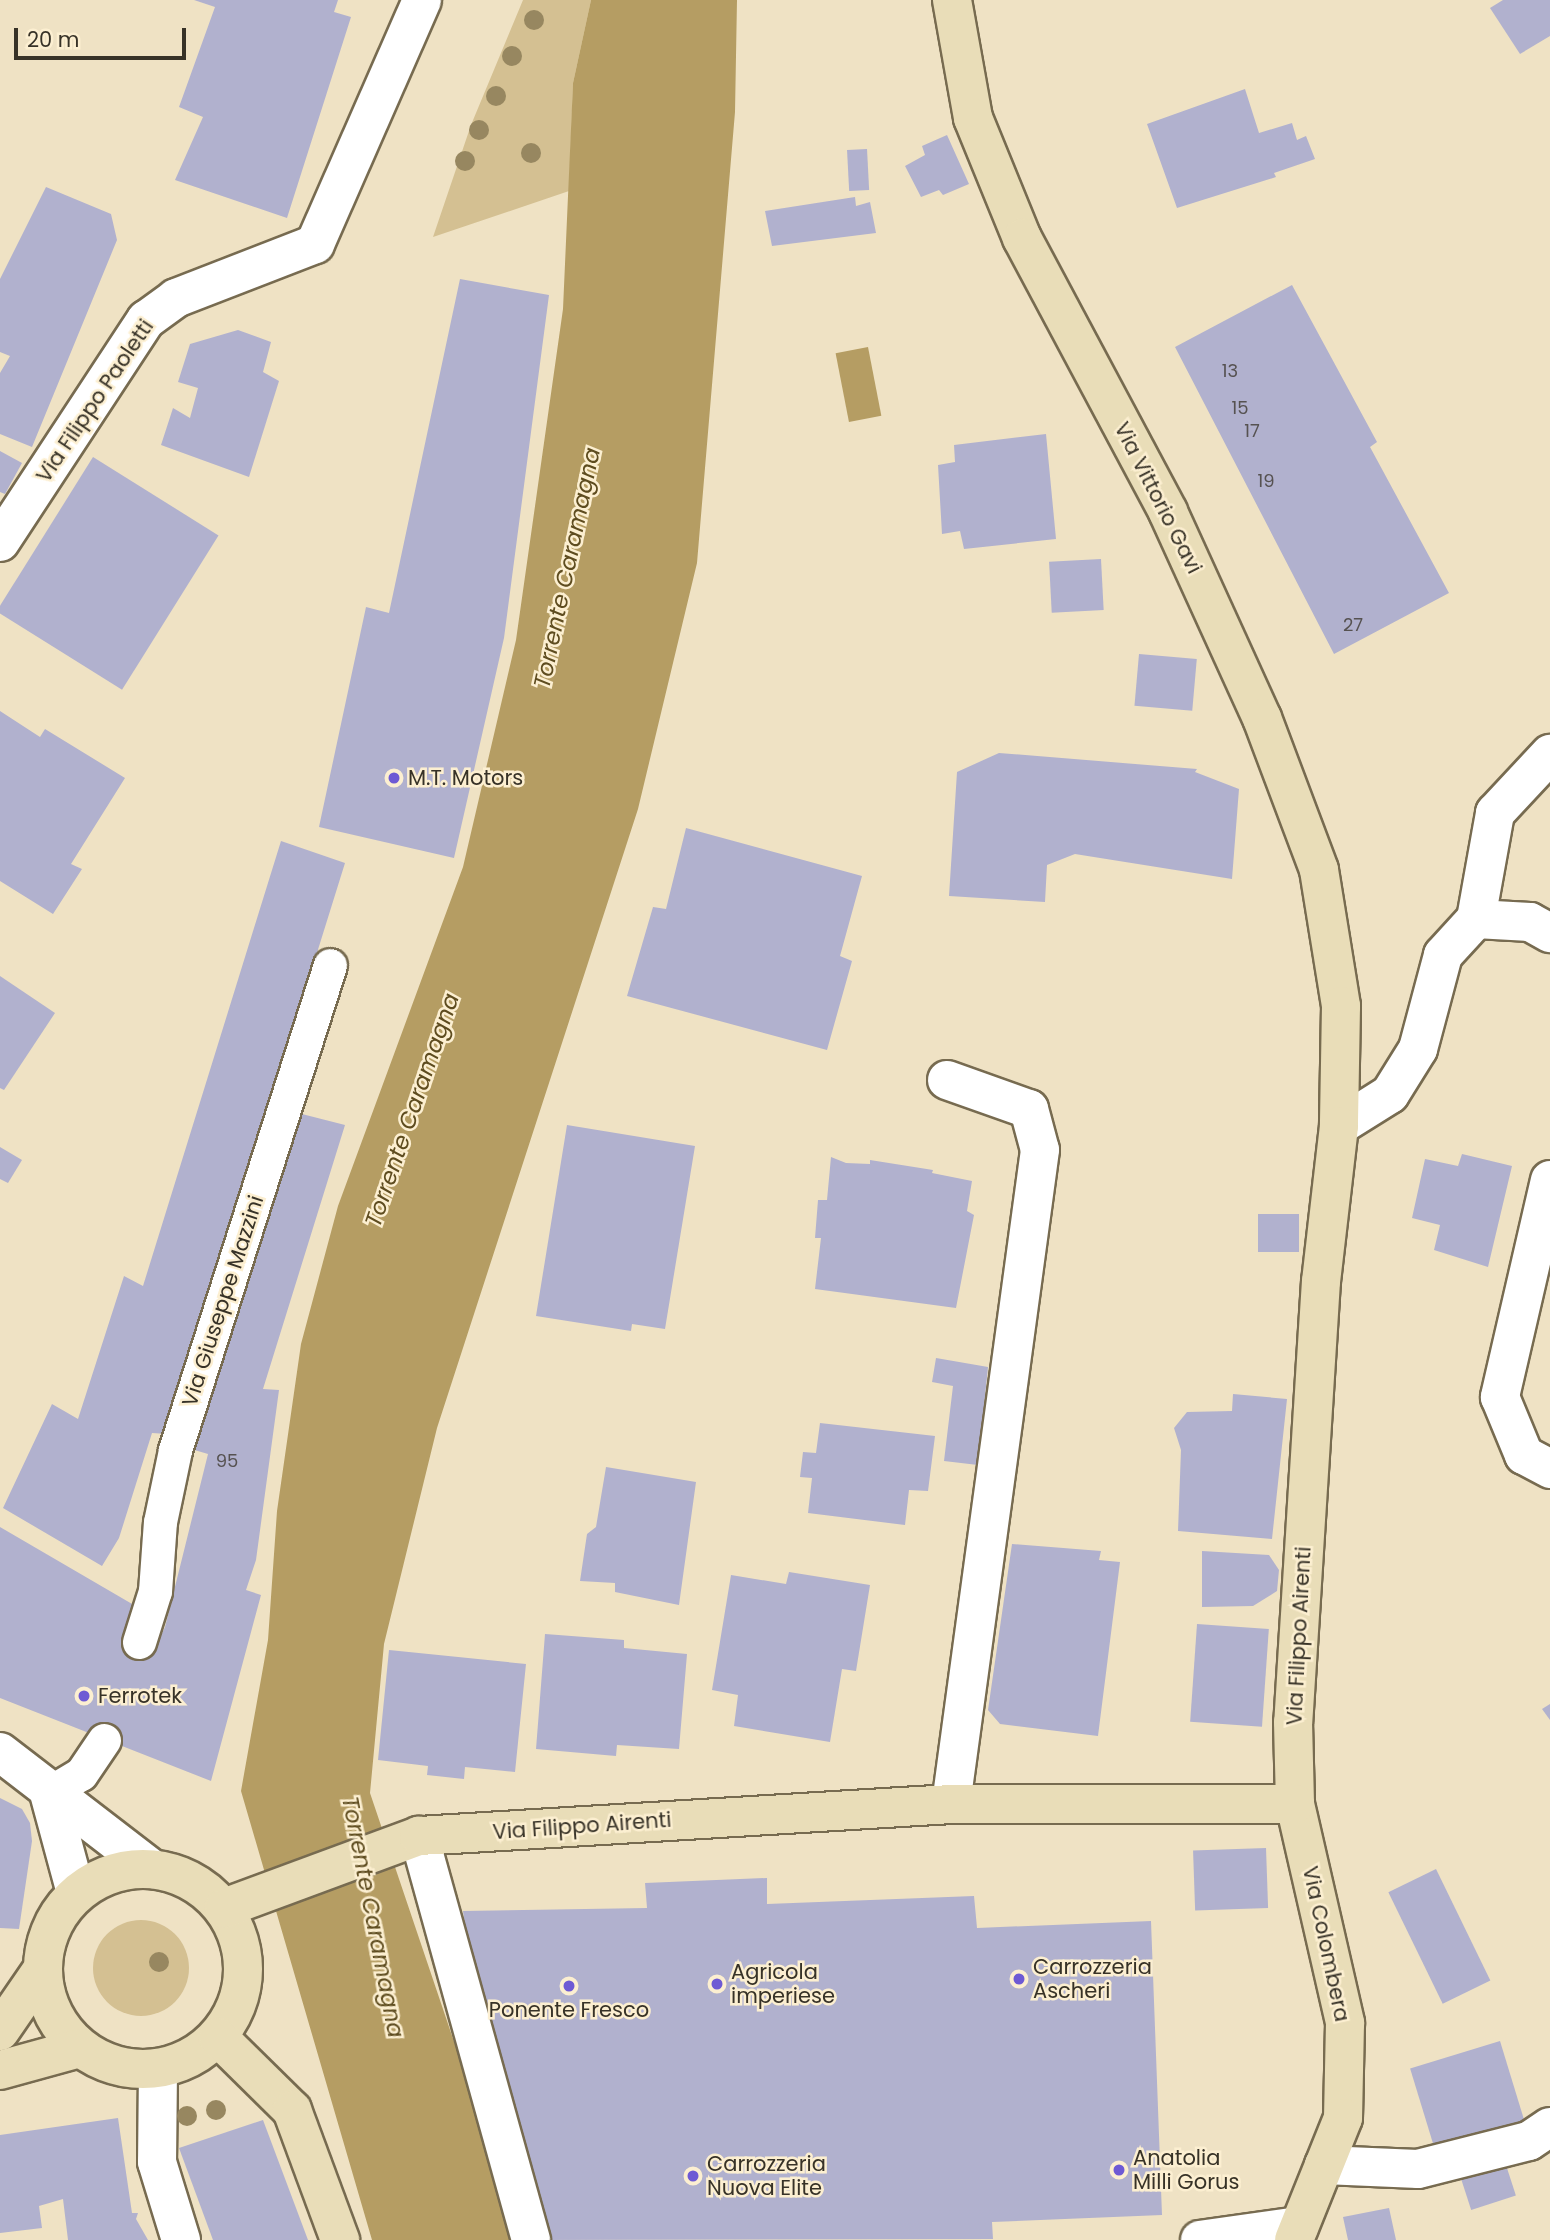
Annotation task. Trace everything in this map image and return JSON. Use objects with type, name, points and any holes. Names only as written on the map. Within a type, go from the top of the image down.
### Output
[{"type":"main road","name":"Via Vittorio Gavi","points":[[952,0],[973,118],[1022,239],[1168,512],[1262,718],[1319,870],[1340,1006]]},
{"type":"main road","name":"Via Filippo Airenti","points":[[239,1903],[419,1836],[951,1804],[1295,1804],[1293,1722],[1321,1281],[1339,1126],[1340,1006]]},
{"type":"main road","name":"Via Colombera","points":[[1295,1804],[1345,2023],[1343,2118],[1296,2233]]},
{"type":"main road","points":[[152,1868],[180,1875],[239,1903],[244,1974],[236,2008],[218,2037],[190,2058],[158,2069],[131,2069],[104,2062],[80,2048],[60,2027],[47,2000],[42,1970],[45,1941],[57,1915],[76,1894],[99,1878],[152,1868]]},
{"type":"main road","points":[[0,2031],[42,1970]]},
{"type":"main road","points":[[218,2037],[292,2110],[340,2240]]},
{"type":"main road","points":[[0,2070],[80,2048]]},
{"type":"street","name":"Via Filippo Paoletti","points":[[0,542],[146,320],[177,298],[315,244],[422,0]]},
{"type":"street","points":[[1339,1126],[1390,1094],[1418,1049],[1443,956],[1476,919],[1495,813],[1550,754]]},
{"type":"street","points":[[1476,919],[1530,922],[1550,933]]},
{"type":"street","points":[[947,1080],[1029,1109],[1040,1150],[951,1804]]},
{"type":"street","points":[[1550,1180],[1500,1397],[1524,1455],[1550,1469]]},
{"type":"street","points":[[0,1752],[48,1793],[152,1868]]},
{"type":"street","points":[[48,1793],[76,1894]]},
{"type":"street","points":[[419,1836],[531,2240]]},
{"type":"street","points":[[158,2069],[157,2162],[181,2240]]},
{"type":"street","points":[[1324,2165],[1418,2169],[1529,2141],[1550,2127]]},
{"type":"street","name":"Via Colombera","points":[[1200,2240],[1296,2233]]},
{"type":"lane","name":"Via Giuseppe Mazzini","points":[[139,1642],[155,1591],[160,1521],[175,1450],[330,965]]},
{"type":"lane","points":[[48,1793],[81,1774],[104,1740]]},
{"type":"shaded area","points":[[523,0],[591,0],[573,83],[569,191],[433,237],[471,125]]},
{"type":"shaded area","points":[[141,1920],[160,1923],[175,1934],[186,1949],[189,1968],[186,1987],[175,2002],[160,2013],[141,2016],[122,2013],[107,2002],[96,1987],[93,1968],[96,1949],[107,1934],[122,1923]]},
{"type":"water","name":"Torrente Caramagna","points":[[591,0],[737,0],[735,112],[697,563],[638,809],[437,1428],[384,1644],[370,1793],[521,2240],[372,2240],[241,1791],[268,1640],[277,1511],[301,1344],[338,1206],[463,867],[516,640],[563,309],[573,83]]},
{"type":"water","points":[[868,347],[881,416],[849,422],[836,353]]},
{"type":"building","points":[[194,0],[338,0],[334,12],[351,17],[287,218],[175,180],[203,117],[179,107],[215,7]]},
{"type":"building","points":[[1503,0],[1550,0],[1550,36],[1520,54],[1490,8]]},
{"type":"building","points":[[1245,89],[1259,133],[1292,123],[1297,140],[1306,136],[1315,159],[1274,173],[1276,177],[1177,208],[1147,124]]},
{"type":"building","points":[[947,135],[969,184],[943,195],[939,190],[921,197],[905,166],[925,155],[922,146]]},
{"type":"building","points":[[867,149],[869,190],[849,191],[847,150]]},
{"type":"building","points":[[46,187],[111,214],[117,240],[32,447],[0,434],[0,373],[10,356],[0,352],[0,279]]},
{"type":"building","points":[[855,197],[856,206],[870,202],[876,233],[772,246],[765,211]]},
{"type":"building","points":[[460,279],[549,295],[504,638],[454,858],[319,827],[366,607],[389,613]]},
{"type":"building","points":[[1292,285],[1377,442],[1370,447],[1449,593],[1334,654],[1175,347]]},
{"type":"building","points":[[238,330],[271,342],[263,372],[279,381],[249,477],[161,445],[173,408],[190,418],[198,388],[178,382],[190,344]]},
{"type":"building","points":[[1046,434],[1056,539],[964,549],[960,531],[942,534],[938,465],[955,462],[954,445]]},
{"type":"building","points":[[0,451],[22,463],[5,494],[0,492]]},
{"type":"building","points":[[93,457],[219,535],[122,690],[0,613],[0,606]]},
{"type":"building","points":[[1101,559],[1104,610],[1052,613],[1049,562]]},
{"type":"building","points":[[1139,654],[1197,659],[1192,711],[1134,706]]},
{"type":"building","points":[[0,711],[40,737],[45,729],[125,778],[71,864],[82,869],[53,914],[0,881]]},
{"type":"building","points":[[999,753],[1197,769],[1195,772],[1239,789],[1232,879],[1075,854],[1047,865],[1045,902],[949,896],[957,772]]},
{"type":"building","points":[[686,828],[862,876],[840,956],[852,961],[827,1050],[627,996],[653,907],[666,909]]},
{"type":"building","points":[[281,841],[345,863],[167,1434],[152,1433],[119,1538],[102,1566],[3,1508],[52,1404],[78,1419],[124,1276],[143,1286]]},
{"type":"building","points":[[0,976],[55,1013],[4,1090],[0,1088]]},
{"type":"building","points":[[298,1113],[345,1125],[263,1389],[279,1390],[256,1560],[246,1590],[261,1595],[211,1781],[0,1698],[0,1527],[139,1608],[126,1637],[155,1648],[165,1627],[208,1454],[191,1449]]},
{"type":"building","points":[[567,1125],[695,1146],[665,1329],[632,1324],[631,1331],[536,1316]]},
{"type":"building","points":[[0,1147],[22,1160],[8,1183],[0,1179]]},
{"type":"building","points":[[1462,1154],[1512,1166],[1488,1267],[1434,1250],[1440,1225],[1412,1218],[1425,1159],[1458,1166]]},
{"type":"building","points":[[831,1157],[846,1163],[870,1164],[870,1160],[933,1170],[932,1173],[972,1181],[967,1211],[974,1215],[956,1308],[815,1289],[821,1238],[815,1238],[818,1200],[827,1200]]},
{"type":"building","points":[[1258,1214],[1299,1214],[1299,1252],[1258,1252]]},
{"type":"building","points":[[936,1358],[988,1367],[978,1465],[944,1461],[953,1386],[932,1382]]},
{"type":"building","points":[[1233,1394],[1287,1399],[1272,1539],[1178,1531],[1181,1450],[1174,1428],[1187,1412],[1232,1411]]},
{"type":"building","points":[[820,1423],[935,1436],[928,1491],[909,1490],[905,1525],[808,1513],[812,1478],[800,1477],[803,1452],[816,1453]]},
{"type":"building","points":[[606,1467],[696,1482],[679,1605],[615,1592],[615,1583],[580,1581],[587,1534],[596,1527]]},
{"type":"building","points":[[1012,1544],[1101,1551],[1099,1560],[1120,1562],[1098,1736],[1000,1724],[988,1710]]},
{"type":"building","points":[[1202,1551],[1269,1555],[1279,1570],[1277,1591],[1253,1606],[1202,1607]]},
{"type":"building","points":[[789,1572],[870,1585],[856,1671],[842,1669],[830,1742],[734,1726],[738,1695],[712,1690],[731,1575],[786,1584]]},
{"type":"building","points":[[1197,1624],[1269,1629],[1262,1727],[1190,1722]]},
{"type":"building","points":[[545,1634],[624,1640],[624,1648],[687,1654],[679,1749],[617,1745],[616,1756],[536,1749]]},
{"type":"building","points":[[389,1650],[526,1664],[515,1772],[465,1767],[464,1779],[427,1775],[428,1766],[378,1760]]},
{"type":"building","points":[[1550,1704],[1550,1720],[1542,1709]]},
{"type":"building","points":[[0,1798],[22,1809],[30,1823],[32,1841],[19,1929],[0,1928]]},
{"type":"building","points":[[1266,1848],[1268,1908],[1195,1911],[1193,1851]]},
{"type":"building","points":[[1436,1869],[1490,1980],[1443,2004],[1388,1892]]},
{"type":"building","points":[[767,1878],[767,1904],[974,1896],[977,1928],[1151,1921],[1162,2215],[992,2222],[993,2239],[539,2240],[487,2077],[463,1911],[647,1908],[645,1883]]},
{"type":"building","points":[[1500,2041],[1525,2124],[1436,2152],[1410,2068]]},
{"type":"building","points":[[118,2118],[132,2213],[138,2213],[136,2219],[148,2240],[68,2240],[63,2199],[39,2206],[42,2228],[0,2233],[0,2135]]},
{"type":"building","points":[[263,2120],[308,2240],[213,2240],[179,2148]]},
{"type":"building","points":[[1506,2165],[1516,2195],[1471,2210],[1461,2180]]},
{"type":"building","points":[[1389,2208],[1396,2240],[1348,2240],[1343,2217]]},
{"type":"place","name":"M.T. Motors","points":[[394,778]]},
{"type":"place","name":"Ferrotek","points":[[84,1696]]},
{"type":"place","name":"Carrozzeria Ascheri","points":[[1019,1979]]},
{"type":"place","name":"Agricola imperiese","points":[[717,1984]]},
{"type":"place","name":"Ponente Fresco","points":[[569,1986]]},
{"type":"place","name":"Anatolia Milli Gorus","points":[[1119,2170]]},
{"type":"place","name":"Carrozzeria Nuova Elite","points":[[693,2176]]}]
